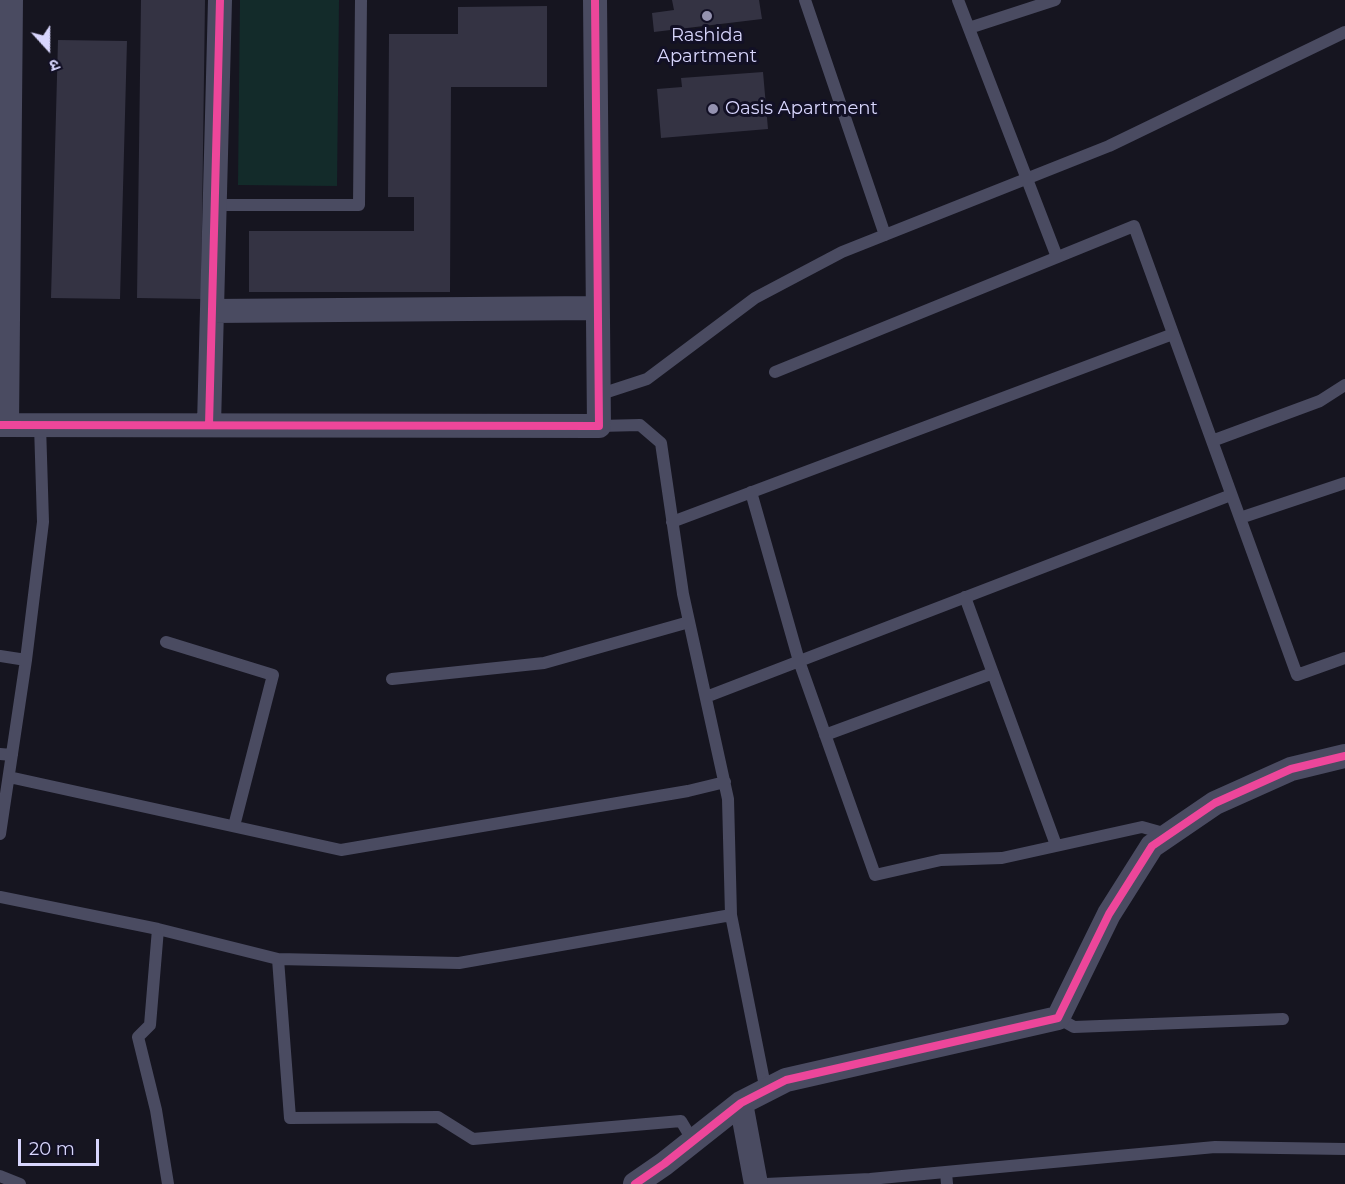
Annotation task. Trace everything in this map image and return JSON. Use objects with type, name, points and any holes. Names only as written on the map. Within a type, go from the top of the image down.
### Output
[{"type":"street","points":[[11,0],[5,167],[4,425],[598,426],[595,0]]},
{"type":"street","points":[[209,425],[220,0]]},
{"type":"street","points":[[212,311],[597,308]]},
{"type":"street","points":[[635,1184],[741,1103],[786,1080],[1058,1018],[1109,914],[1152,846],[1215,803],[1291,769],[1345,756]]},
{"type":"street","points":[[741,1103],[756,1184]]},
{"type":"lane","points":[[215,205],[359,205],[360,0]]},
{"type":"lane","points":[[805,0],[885,235]]},
{"type":"lane","points":[[958,0],[1057,257]]},
{"type":"lane","points":[[969,28],[1055,0]]},
{"type":"lane","points":[[598,395],[647,379],[755,298],[842,252],[1109,146],[1345,32]]},
{"type":"lane","points":[[775,372],[1134,226],[1297,675],[1345,658]]},
{"type":"lane","points":[[672,522],[1173,334]]},
{"type":"lane","points":[[1212,441],[1320,402],[1345,385]]},
{"type":"lane","points":[[0,834],[9,777],[6,755],[26,660],[43,522],[40,424]]},
{"type":"lane","points":[[598,426],[640,425],[661,442],[683,594],[728,799],[731,915],[765,1091]]},
{"type":"lane","points":[[1240,518],[1345,483]]},
{"type":"lane","points":[[751,492],[799,661],[875,875],[941,860],[1002,858],[1142,827],[1168,834]]},
{"type":"lane","points":[[705,697],[1232,495]]},
{"type":"lane","points":[[965,597],[1056,846]]},
{"type":"lane","points":[[392,679],[544,663],[689,622]]},
{"type":"lane","points":[[166,642],[273,675],[234,826]]},
{"type":"lane","points":[[0,656],[26,660]]},
{"type":"lane","points":[[825,735],[993,673]]},
{"type":"lane","points":[[9,777],[341,850],[725,783]]},
{"type":"lane","points":[[0,897],[158,929],[278,959],[459,963],[731,915]]},
{"type":"lane","points":[[158,929],[150,1025],[138,1037],[156,1110],[168,1184]]},
{"type":"lane","points":[[278,959],[290,1118],[438,1117],[473,1139],[681,1121],[693,1141]]},
{"type":"lane","points":[[1058,1018],[1074,1027],[1283,1019]]},
{"type":"lane","points":[[766,1184],[947,1178],[1215,1147],[1345,1149]]},
{"type":"lane","points":[[0,1176],[20,1184]]},
{"type":"green space","points":[[240,0],[339,0],[337,186],[238,185]]},
{"type":"building","points":[[141,0],[205,0],[201,299],[137,298]]},
{"type":"building","name":"Rashida Apartment","points":[[672,0],[759,0],[762,19],[654,32],[652,13],[674,10]]},
{"type":"building","points":[[547,6],[547,87],[451,87],[450,292],[249,292],[249,231],[414,231],[414,197],[388,197],[389,34],[458,34],[458,7]]},
{"type":"building","points":[[58,40],[127,41],[120,299],[51,298]]},
{"type":"building","name":"Oasis Apartment","points":[[763,72],[768,129],[661,138],[657,89],[682,87],[681,78]]},
{"type":"cycle path","points":[[209,425],[220,0]]},
{"type":"cycle path","points":[[0,425],[599,426],[595,0]]},
{"type":"cycle path","points":[[635,1184],[741,1103],[786,1080],[1058,1018],[1109,914],[1152,846],[1215,803],[1291,769],[1345,756]]},
{"type":"place","name":"Rashida Apartment","points":[[707,16]]},
{"type":"place","name":"Oasis Apartment","points":[[713,109]]}]
